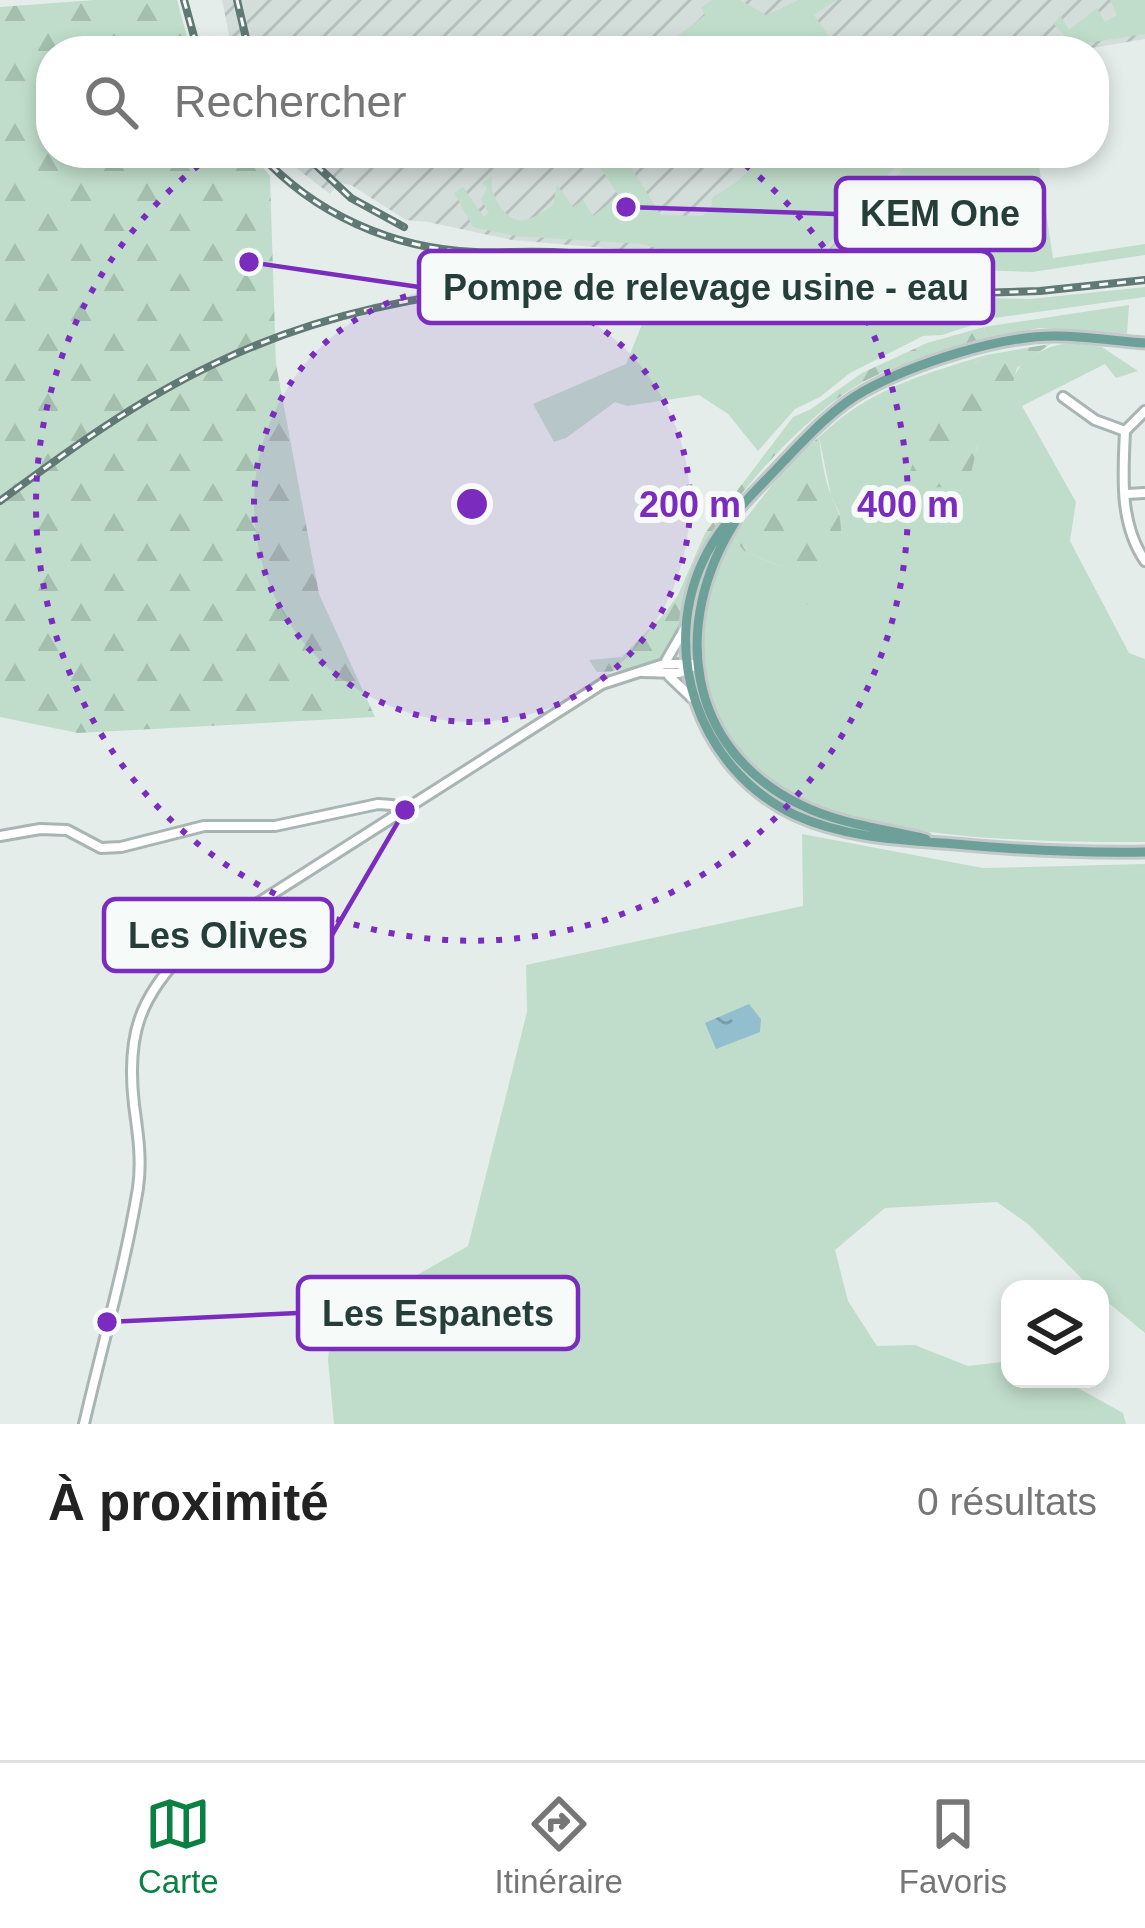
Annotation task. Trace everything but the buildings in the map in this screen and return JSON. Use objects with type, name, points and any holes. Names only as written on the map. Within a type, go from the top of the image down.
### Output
[{"type":"main road","points":[[1145,344],[1068,337],[1019,339],[896,376],[860,393],[829,416],[716,537],[697,575],[686,626],[695,703],[712,739],[754,789],[790,813],[892,841],[1145,852]]},
{"type":"main road","points":[[755,492],[722,544],[702,588],[690,665],[719,728],[761,781],[822,814],[950,844]]},
{"type":"street","points":[[1063,397],[1095,420],[1125,431]]},
{"type":"street","points":[[1145,411],[1125,431],[1130,537],[1145,561]]},
{"type":"street","points":[[1126,494],[1145,493]]},
{"type":"street","points":[[663,668],[686,626]]},
{"type":"street","points":[[0,836],[68,830],[101,848],[122,847],[204,826],[362,820],[402,812],[602,683],[635,672],[690,665]]},
{"type":"street","points":[[663,668],[695,703]]},
{"type":"street","points":[[84,1424],[141,1164],[130,1074],[136,1024],[149,992],[189,946],[362,820],[392,805],[402,812]]},
{"type":"shaded area","points":[[222,0],[1145,0],[1145,39],[1109,45],[1109,36],[229,36]]},
{"type":"shaded area","points":[[296,168],[903,168],[818,264],[682,263],[652,252],[512,240],[406,220],[351,185],[339,183],[330,194]]},
{"type":"green space","points":[[177,0],[187,36],[36,36],[36,168],[263,168],[270,176],[276,364],[319,594],[375,717],[78,733],[0,717],[0,7]]},
{"type":"green space","points":[[712,0],[740,0],[766,15],[799,0],[836,0],[814,15],[829,36],[678,36],[705,15],[701,8]]},
{"type":"green space","points":[[1110,0],[1145,0],[1145,34],[1109,40],[1065,36],[1054,24],[1060,15],[1069,30],[1097,8],[1105,22],[1117,15]]},
{"type":"green space","points":[[600,168],[631,168],[661,215],[702,216],[710,210],[713,197],[751,168],[895,168],[823,250],[805,257],[689,257],[642,244],[516,236],[473,227],[454,193],[463,187],[484,217],[489,213],[481,200],[487,188],[483,183],[492,176],[500,206],[519,220],[553,205],[557,185],[573,207],[583,200],[593,216],[619,196]]},
{"type":"green space","points":[[903,168],[1039,168],[1053,258],[1145,244],[1145,255],[1032,272],[818,264]]},
{"type":"green space","points":[[1145,287],[1145,297],[994,318],[942,335],[923,336],[850,373],[820,397],[795,409],[758,451],[728,414],[699,395],[627,406],[615,402],[554,442],[533,404],[626,364],[651,302],[663,289],[1030,299]]},
{"type":"green space","points":[[1129,305],[1127,334],[1039,328],[988,339],[984,327]]},
{"type":"green space","points":[[984,327],[988,339],[873,377],[814,418],[746,488],[710,538],[694,571],[679,635],[667,656],[644,666],[597,672],[589,660],[622,657],[665,613],[705,533],[793,417],[862,373],[927,343]]},
{"type":"green space","points":[[1072,343],[1102,347],[1138,371],[1116,378],[1105,364],[1022,406],[1076,502],[1070,541],[1129,653],[1145,659],[1145,842],[1014,839],[916,830],[829,811],[781,788],[758,770],[730,736],[716,710],[702,663],[706,600],[732,536],[744,551],[781,567],[840,514],[831,496],[819,437],[877,395],[986,355],[974,364],[929,487],[938,484],[960,491],[1021,365],[1045,349]]},
{"type":"green space","points":[[1050,344],[1017,368],[1012,386],[977,447],[969,483],[960,491],[931,489],[908,507],[898,504],[915,458],[974,364],[986,355]]},
{"type":"green space","points":[[819,437],[839,516],[841,547],[828,588],[808,604],[794,606],[781,567],[744,551],[732,536],[790,462]]},
{"type":"green space","points":[[802,834],[983,868],[1145,864],[1145,1333],[1109,1303],[1109,1280],[1083,1280],[1028,1224],[997,1202],[885,1208],[835,1250],[848,1301],[877,1346],[915,1345],[968,1366],[1001,1362],[1001,1388],[1078,1388],[1123,1413],[1126,1424],[334,1424],[328,1360],[331,1324],[468,1246],[527,1012],[526,965],[803,906]]},
{"type":"water","points":[[749,1004],[761,1019],[760,1032],[716,1049],[705,1023]]},
{"type":"railway","points":[[184,0],[194,36]]},
{"type":"railway","points":[[237,0],[245,36]]},
{"type":"railway","points":[[274,168],[330,210],[414,244],[475,252],[579,254],[650,273]]},
{"type":"railway","points":[[319,168],[351,198],[404,227]]},
{"type":"railway","points":[[0,501],[77,445],[185,378],[305,327],[397,303],[588,282],[975,293],[1145,280]]},
{"type":"place","name":"KEM One","points":[[626,207]]},
{"type":"place","name":"Pompe de relevage usine - eau","points":[[249,262]]},
{"type":"place","name":"Les Olives","points":[[405,810]]},
{"type":"place","name":"Les Espanets","points":[[107,1322]]}]
